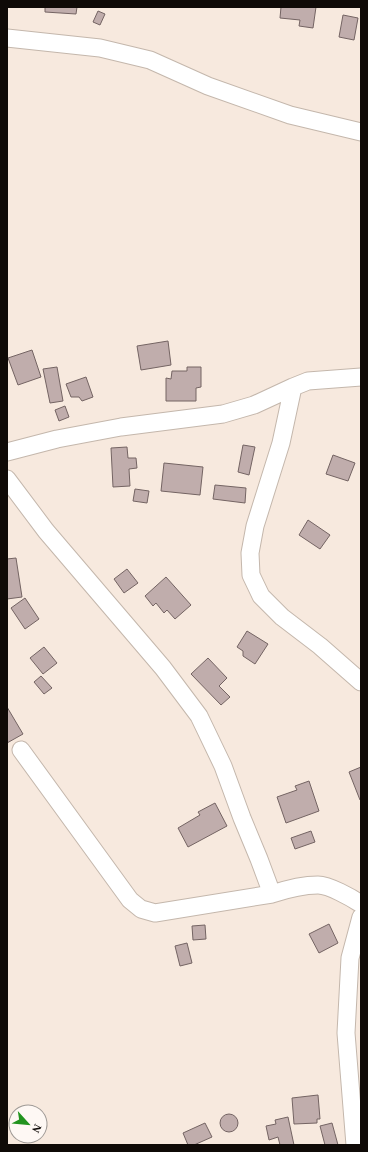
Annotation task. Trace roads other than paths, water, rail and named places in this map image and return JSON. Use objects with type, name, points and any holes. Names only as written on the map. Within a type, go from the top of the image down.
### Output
[{"type":"street","points":[[7,38],[100,48],[150,60],[208,86],[290,115],[361,132]]},
{"type":"street","points":[[7,452],[57,439],[121,427],[223,414],[254,404],[293,386],[308,382],[361,377]]},
{"type":"street","points":[[293,386],[281,443],[254,526],[250,553],[251,575],[262,596],[282,617],[320,646],[361,682]]},
{"type":"street","points":[[7,479],[46,531],[163,668],[199,716],[222,766],[272,894]]},
{"type":"street","points":[[21,750],[130,900],[141,909],[155,913],[272,894],[294,887],[320,885],[345,894],[361,904]]},
{"type":"street","points":[[355,1145],[346,1033],[350,958],[361,917]]}]
